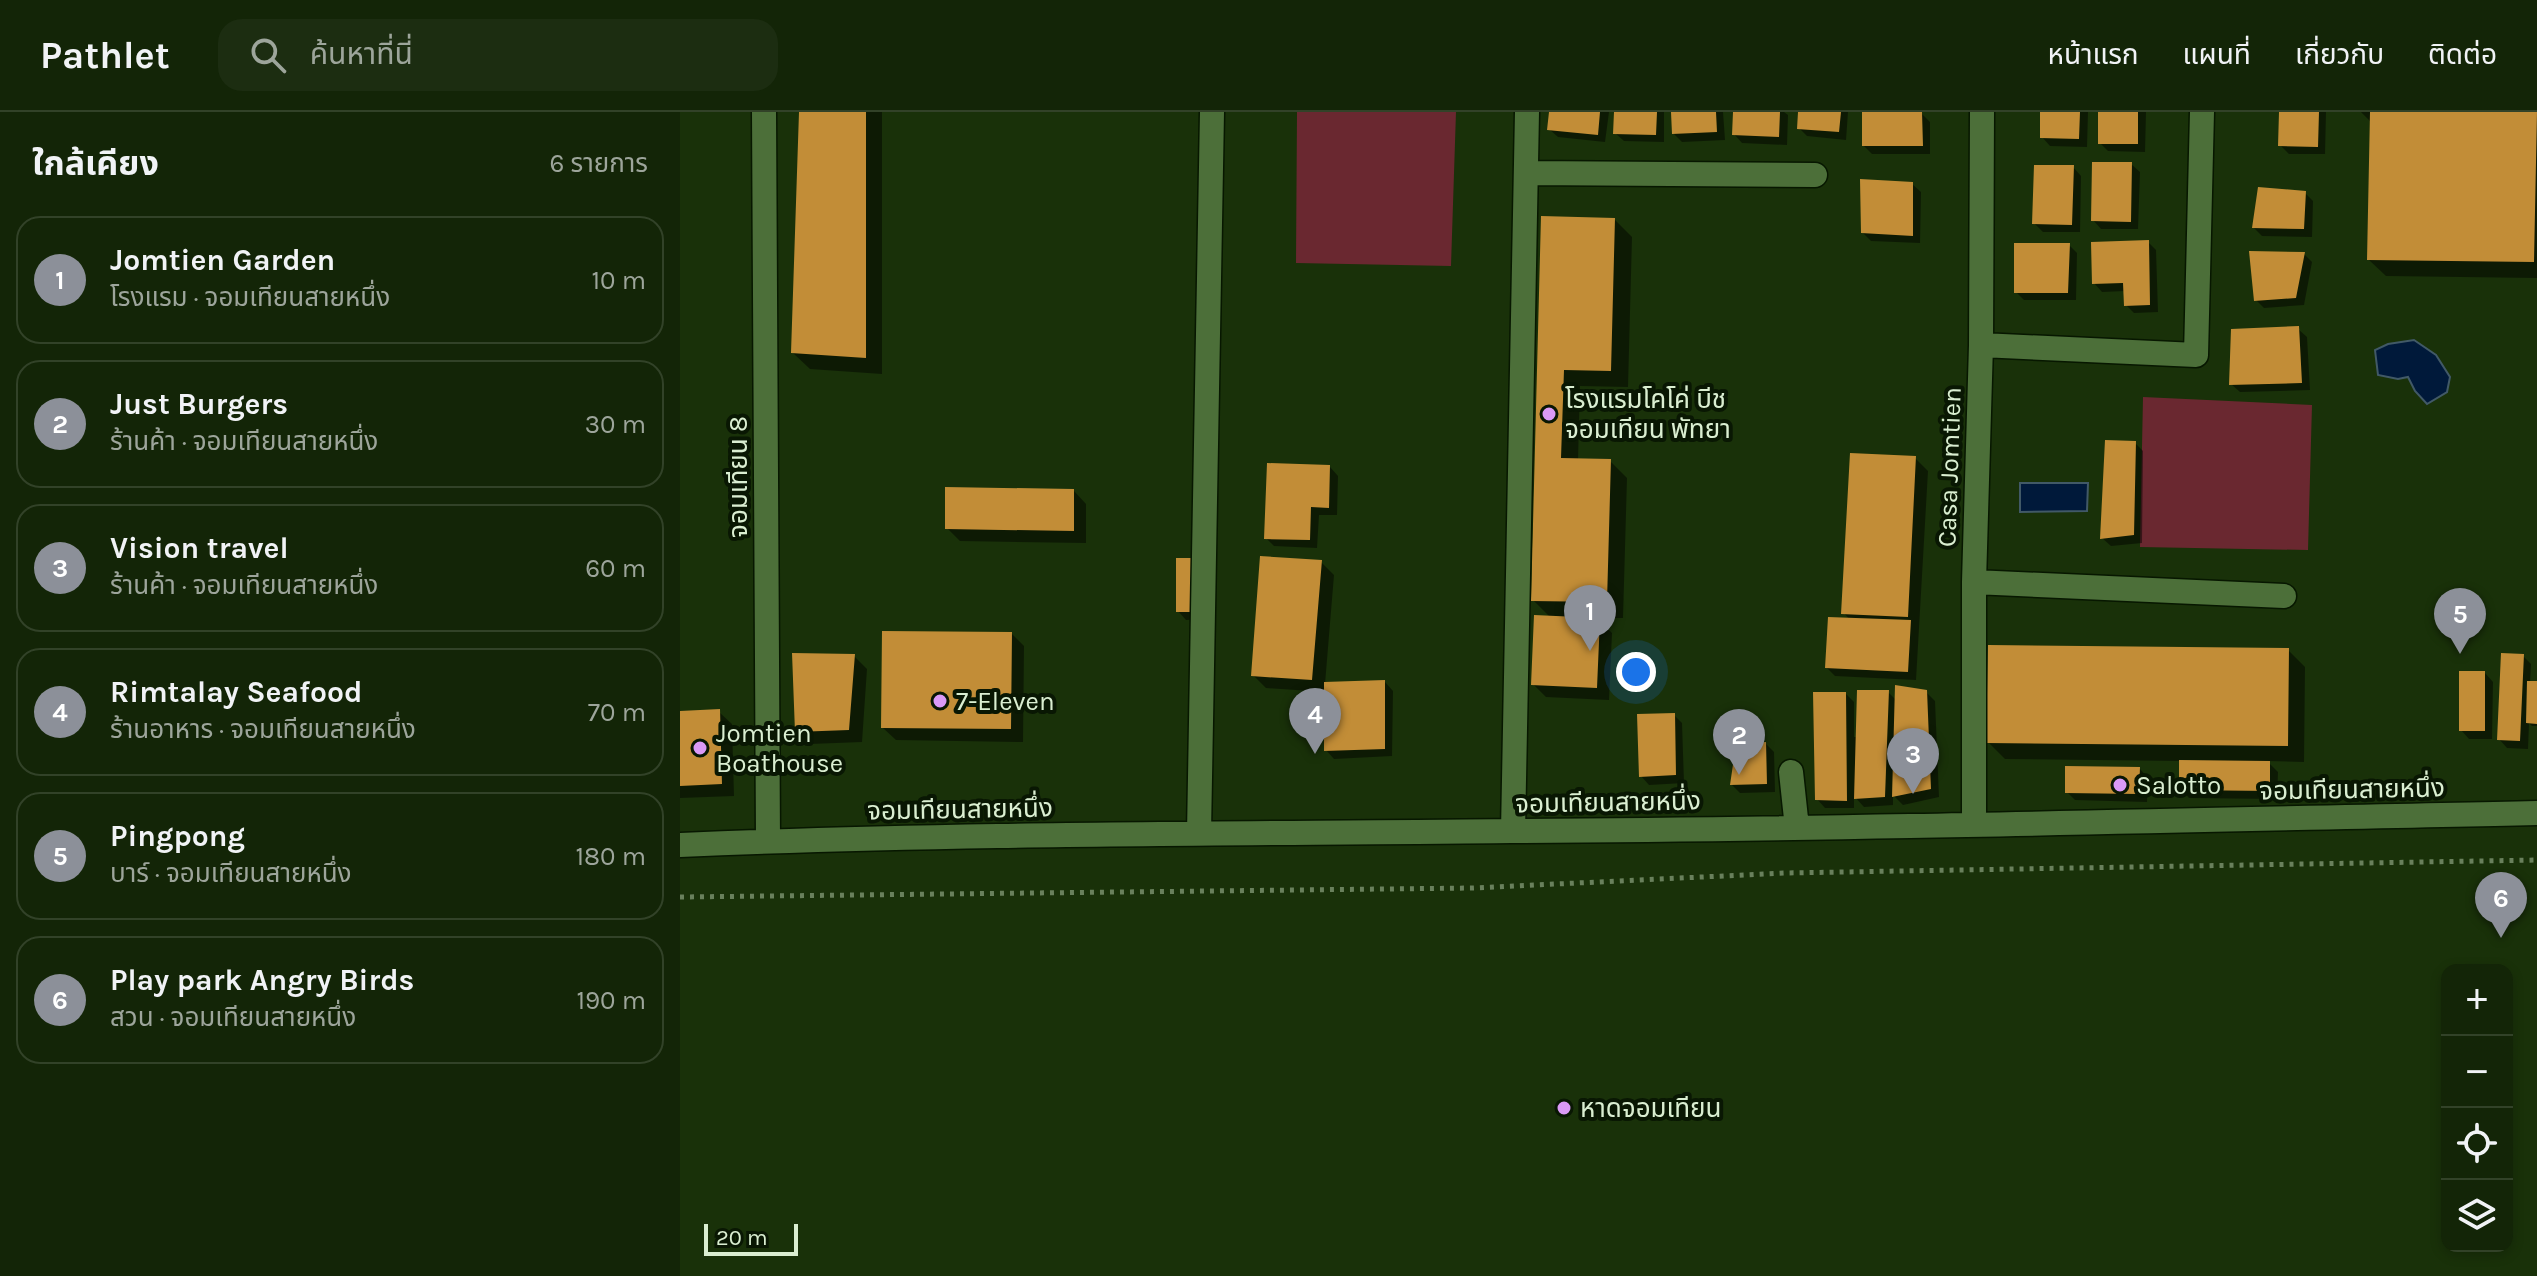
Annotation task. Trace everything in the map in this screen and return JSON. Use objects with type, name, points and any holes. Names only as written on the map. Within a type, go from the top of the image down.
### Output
[{"type":"street","name":"จอมเทียน 8","points":[[764,112],[768,841]]},
{"type":"street","points":[[1199,833],[1212,112]]},
{"type":"street","points":[[1513,831],[1527,112]]},
{"type":"street","name":"Casa Jomtien","points":[[1974,823],[1974,582],[1981,345],[1982,112]]},
{"type":"street","points":[[1981,345],[2196,355],[2202,112]]},
{"type":"street","points":[[1526,173],[1815,175]]},
{"type":"street","points":[[1974,582],[2284,596]]},
{"type":"street","points":[[1791,772],[1797,828]]},
{"type":"street","name":"จอมเทียนสายหนึ่ง","points":[[680,845],[1199,833],[1797,828],[2537,813]]},
{"type":"path","points":[[680,897],[1473,888],[1785,873],[2537,860]]},
{"type":"shaded area","points":[[1297,112],[1456,112],[1451,266],[1296,263]]},
{"type":"shaded area","points":[[2143,397],[2312,405],[2308,550],[2140,547]]},
{"type":"water","points":[[2414,340],[2436,355],[2450,377],[2447,392],[2427,404],[2408,377],[2398,379],[2378,375],[2375,350],[2388,344]]},
{"type":"water","points":[[2020,483],[2088,483],[2087,511],[2020,512]]},
{"type":"building","points":[[799,112],[866,112],[866,358],[791,353]]},
{"type":"building","points":[[1549,112],[1600,112],[1598,135],[1547,130]]},
{"type":"building","points":[[1614,112],[1657,112],[1656,135],[1613,134]]},
{"type":"building","points":[[1671,112],[1716,112],[1717,132],[1672,134]]},
{"type":"building","points":[[1733,112],[1780,112],[1779,137],[1732,135]]},
{"type":"building","points":[[1798,112],[1841,112],[1839,132],[1797,129]]},
{"type":"building","points":[[1862,112],[1922,112],[1923,146],[1862,146]]},
{"type":"building","points":[[2040,112],[2080,112],[2079,139],[2040,138]]},
{"type":"building","points":[[2098,112],[2138,112],[2138,144],[2098,144]]},
{"type":"building","points":[[2279,112],[2319,112],[2318,147],[2278,146]]},
{"type":"building","points":[[2370,112],[2537,112],[2534,262],[2367,260]]},
{"type":"building","points":[[2092,162],[2132,162],[2131,222],[2091,221]]},
{"type":"building","points":[[2034,165],[2074,165],[2072,225],[2032,224]]},
{"type":"building","points":[[1860,179],[1913,182],[1913,236],[1861,233]]},
{"type":"building","points":[[2258,187],[2306,191],[2304,229],[2252,228]]},
{"type":"building","name":"โรงแรมโคโค่ บีช จอมเทียน พัทยา","points":[[1541,216],[1615,218],[1611,371],[1564,370],[1561,458],[1611,459],[1607,602],[1531,601]]},
{"type":"building","points":[[2149,240],[2150,305],[2124,306],[2123,283],[2092,284],[2091,242]]},
{"type":"building","points":[[2014,243],[2070,243],[2068,293],[2014,293]]},
{"type":"building","points":[[2249,251],[2305,252],[2296,298],[2254,301]]},
{"type":"building","points":[[2299,326],[2302,383],[2229,385],[2231,329]]},
{"type":"building","points":[[2105,440],[2136,441],[2134,535],[2100,539]]},
{"type":"building","points":[[1850,453],[1916,456],[1908,617],[1841,614]]},
{"type":"building","points":[[1267,463],[1330,465],[1329,508],[1311,507],[1310,540],[1264,539]]},
{"type":"building","points":[[945,487],[1074,489],[1074,531],[945,529]]},
{"type":"building","points":[[1260,556],[1322,560],[1312,680],[1251,676]]},
{"type":"building","points":[[1176,558],[1198,558],[1198,612],[1176,612]]},
{"type":"building","points":[[1534,615],[1600,618],[1597,688],[1531,685]]},
{"type":"building","points":[[1828,617],[1911,620],[1908,672],[1825,668]]},
{"type":"building","points":[[882,631],[1012,632],[1011,729],[881,728]]},
{"type":"building","points":[[1988,645],[2289,648],[2288,746],[1986,743]]},
{"type":"building","points":[[792,653],[855,654],[849,730],[795,732]]},
{"type":"building","points":[[2501,653],[2524,654],[2520,741],[2497,740]]},
{"type":"building","points":[[2459,671],[2485,671],[2485,731],[2459,731]]},
{"type":"building","points":[[1385,680],[1385,749],[1324,751],[1324,682]]},
{"type":"building","points":[[2527,681],[2537,681],[2537,724],[2526,723]]},
{"type":"building","points":[[1895,685],[1927,690],[1931,789],[1892,797]]},
{"type":"building","points":[[1857,690],[1889,690],[1885,797],[1854,799]]},
{"type":"building","points":[[1813,692],[1846,692],[1847,801],[1815,800]]},
{"type":"building","name":"Jomtien Boathouse","points":[[720,709],[722,784],[680,786],[680,711]]},
{"type":"building","points":[[1675,713],[1676,775],[1639,777],[1637,714]]},
{"type":"building","points":[[1766,742],[1767,784],[1730,785],[1736,744]]},
{"type":"building","points":[[2179,760],[2270,761],[2270,791],[2179,790]]},
{"type":"building","points":[[2065,766],[2140,767],[2139,794],[2065,793]]},
{"type":"place","name":"โรงแรมโคโค่ บีช จอมเทียน พัทยา","points":[[1549,414]]},
{"type":"place","name":"Jomtien Garden","points":[[1590,651]]},
{"type":"place","name":"Pingpong","points":[[2460,654]]},
{"type":"place","name":"7-Eleven","points":[[940,701]]},
{"type":"place","name":"Jomtien Boathouse","points":[[700,748]]},
{"type":"place","name":"Rimtalay Seafood","points":[[1315,754]]},
{"type":"place","name":"Just Burgers","points":[[1739,775]]},
{"type":"place","name":"Salotto","points":[[2120,785]]},
{"type":"place","name":"Vision travel","points":[[1913,794]]},
{"type":"place","name":"Play park Angry Birds","points":[[2501,938]]},
{"type":"place","name":"หาดจอมเทียน","points":[[1564,1108]]}]
